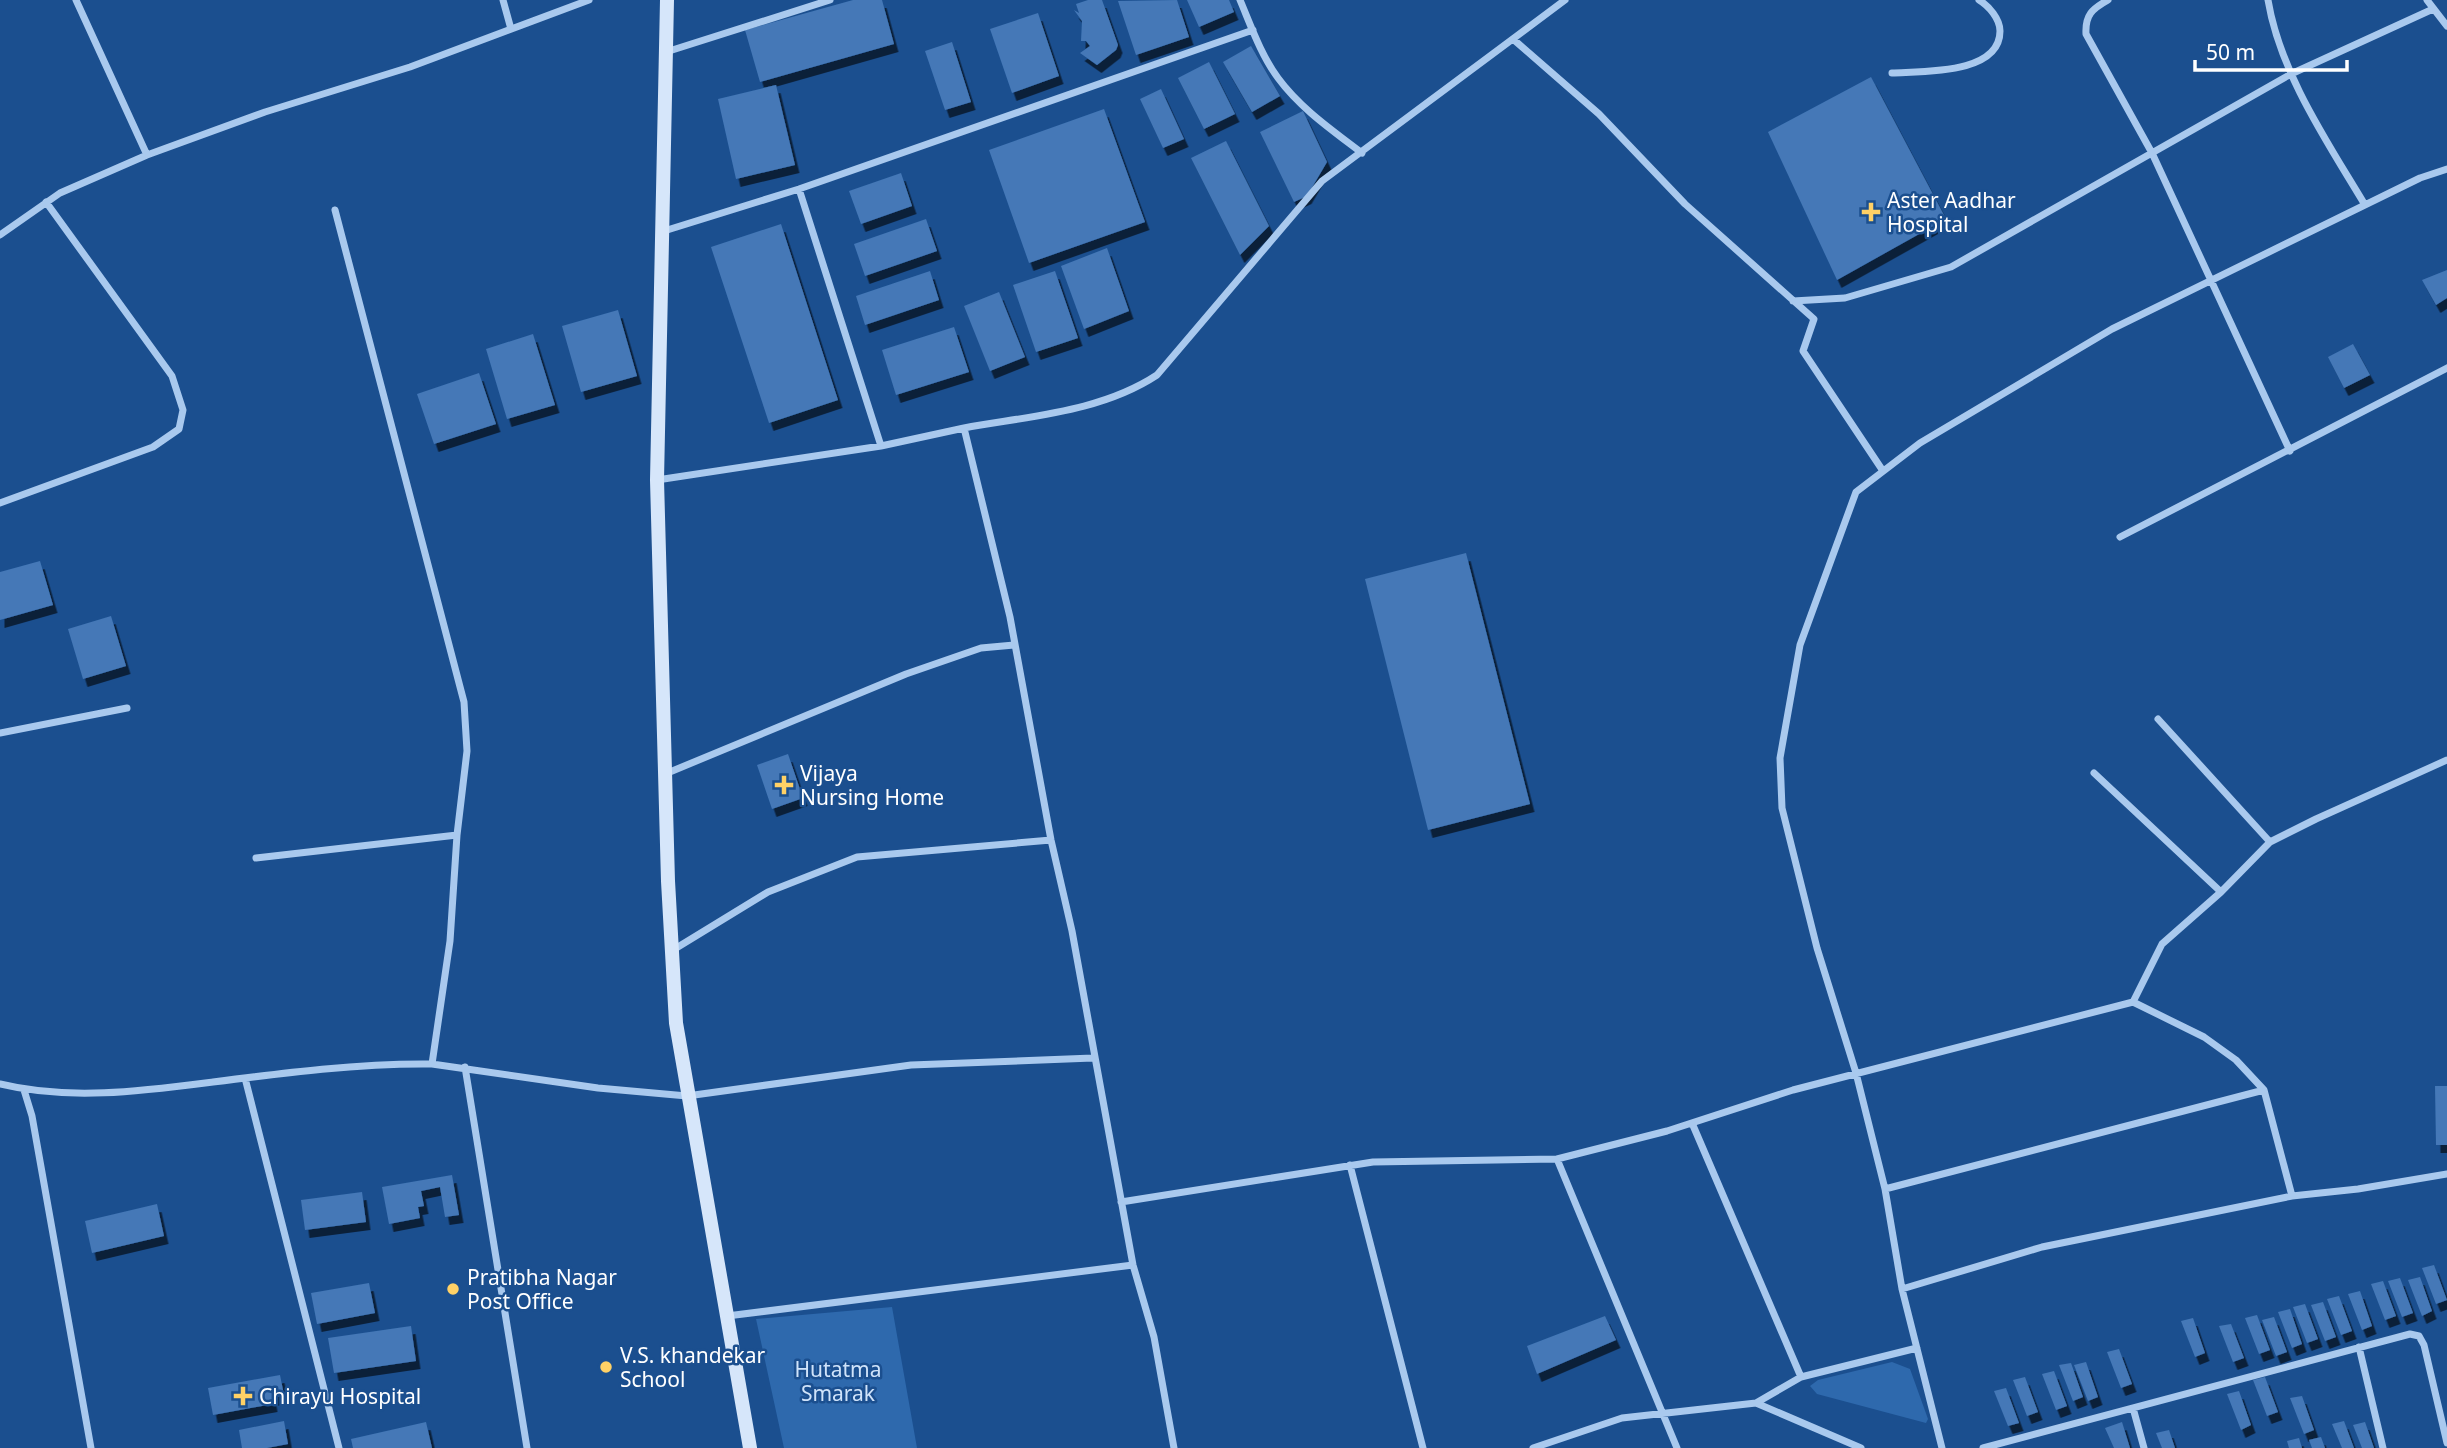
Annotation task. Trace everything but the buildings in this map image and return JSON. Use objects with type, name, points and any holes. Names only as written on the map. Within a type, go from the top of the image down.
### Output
[{"type":"street","points":[[76,0],[147,155]]},
{"type":"street","points":[[503,0],[511,29]]},
{"type":"street","points":[[0,235],[60,193],[147,155],[265,112],[410,67],[589,0]]},
{"type":"street","points":[[667,0],[657,480],[665,774],[676,1023],[750,1448]]},
{"type":"street","points":[[665,52],[830,0]]},
{"type":"street","points":[[1240,0],[1277,77],[1318,120],[1362,153]]},
{"type":"street","points":[[657,480],[881,446],[1092,405],[1137,388],[1157,375],[1322,181],[1565,0]]},
{"type":"street","points":[[1892,73],[1957,69],[1984,58],[1996,46],[2000,31],[1995,16],[1979,0]]},
{"type":"street","points":[[2108,0],[2088,13],[2086,34],[2152,153],[2290,451]]},
{"type":"street","points":[[2268,0],[2291,74],[2319,128],[2365,205]]},
{"type":"street","points":[[2427,0],[2447,26]]},
{"type":"street","points":[[1793,301],[1845,298],[1951,267],[2291,74],[2433,9]]},
{"type":"street","points":[[664,231],[799,189],[1253,30]]},
{"type":"street","points":[[1513,39],[1599,114],[1685,204],[1814,319],[1803,351],[1883,471]]},
{"type":"street","points":[[1942,1448],[1902,1289],[1885,1189],[1856,1073],[1818,948],[1782,808],[1780,758],[1800,645],[1856,492],[1920,443],[2112,328],[2420,178],[2447,169]]},
{"type":"street","points":[[799,189],[881,446]]},
{"type":"street","points":[[0,503],[153,447],[179,429],[183,410],[172,376],[46,202]]},
{"type":"street","points":[[335,210],[464,702],[467,751],[457,835],[450,941],[432,1064]]},
{"type":"street","points":[[2120,537],[2447,368]]},
{"type":"street","points":[[964,429],[1010,617],[1051,840],[1072,932],[1133,1265],[1154,1337],[1174,1448]]},
{"type":"street","points":[[665,774],[905,674],[981,648],[1014,645]]},
{"type":"street","points":[[0,733],[128,708]]},
{"type":"street","points":[[2158,719],[2270,842]]},
{"type":"street","points":[[2133,1002],[2162,944],[2221,892],[2270,842],[2447,760]]},
{"type":"street","points":[[2094,773],[2221,892]]},
{"type":"street","points":[[257,858],[457,835]]},
{"type":"street","points":[[672,950],[768,892],[857,857],[1051,840]]},
{"type":"street","points":[[1121,1202],[1373,1162],[1557,1158],[1667,1131],[1793,1090],[2133,1002],[2204,1037],[2236,1060],[2264,1090],[2291,1196]]},
{"type":"street","points":[[0,1084],[24,1090],[88,1094],[404,1063],[465,1067],[598,1088],[687,1096],[911,1065],[1093,1058]]},
{"type":"street","points":[[465,1067],[527,1448]]},
{"type":"street","points":[[246,1078],[339,1448]]},
{"type":"street","points":[[24,1090],[32,1116],[91,1448]]},
{"type":"street","points":[[1885,1189],[2264,1090]]},
{"type":"street","points":[[1692,1123],[1801,1377]]},
{"type":"street","points":[[1557,1158],[1676,1448]]},
{"type":"street","points":[[1350,1165],[1423,1448]]},
{"type":"street","points":[[1902,1289],[2042,1247],[2291,1196],[2358,1189],[2447,1174]]},
{"type":"street","points":[[727,1316],[1133,1265]]},
{"type":"street","points":[[1983,1448],[2410,1334],[2419,1336],[2424,1345],[2447,1443]]},
{"type":"street","points":[[2360,1347],[2383,1448]]},
{"type":"street","points":[[1533,1448],[1622,1418],[1756,1404],[1801,1377],[1917,1348]]},
{"type":"street","points":[[1756,1404],[1861,1448]]},
{"type":"street","points":[[2133,1408],[2144,1448]]},
{"type":"green space","name":"Hutatma Smarak","points":[[892,1307],[917,1448],[784,1448],[756,1319]]},
{"type":"green space","points":[[1892,1362],[1910,1369],[1928,1419],[1926,1423],[1817,1394],[1810,1386],[1818,1380]]},
{"type":"place","name":"Aster Aadhar Hospital","points":[[1871,212]]},
{"type":"place","name":"Vijaya Nursing Home","points":[[784,785]]},
{"type":"place","name":"Pratibha Nagar Post Office","points":[[453,1289]]},
{"type":"place","name":"V.S. khandekar School","points":[[606,1367]]},
{"type":"place","name":"Chirayu Hospital","points":[[243,1396]]}]
